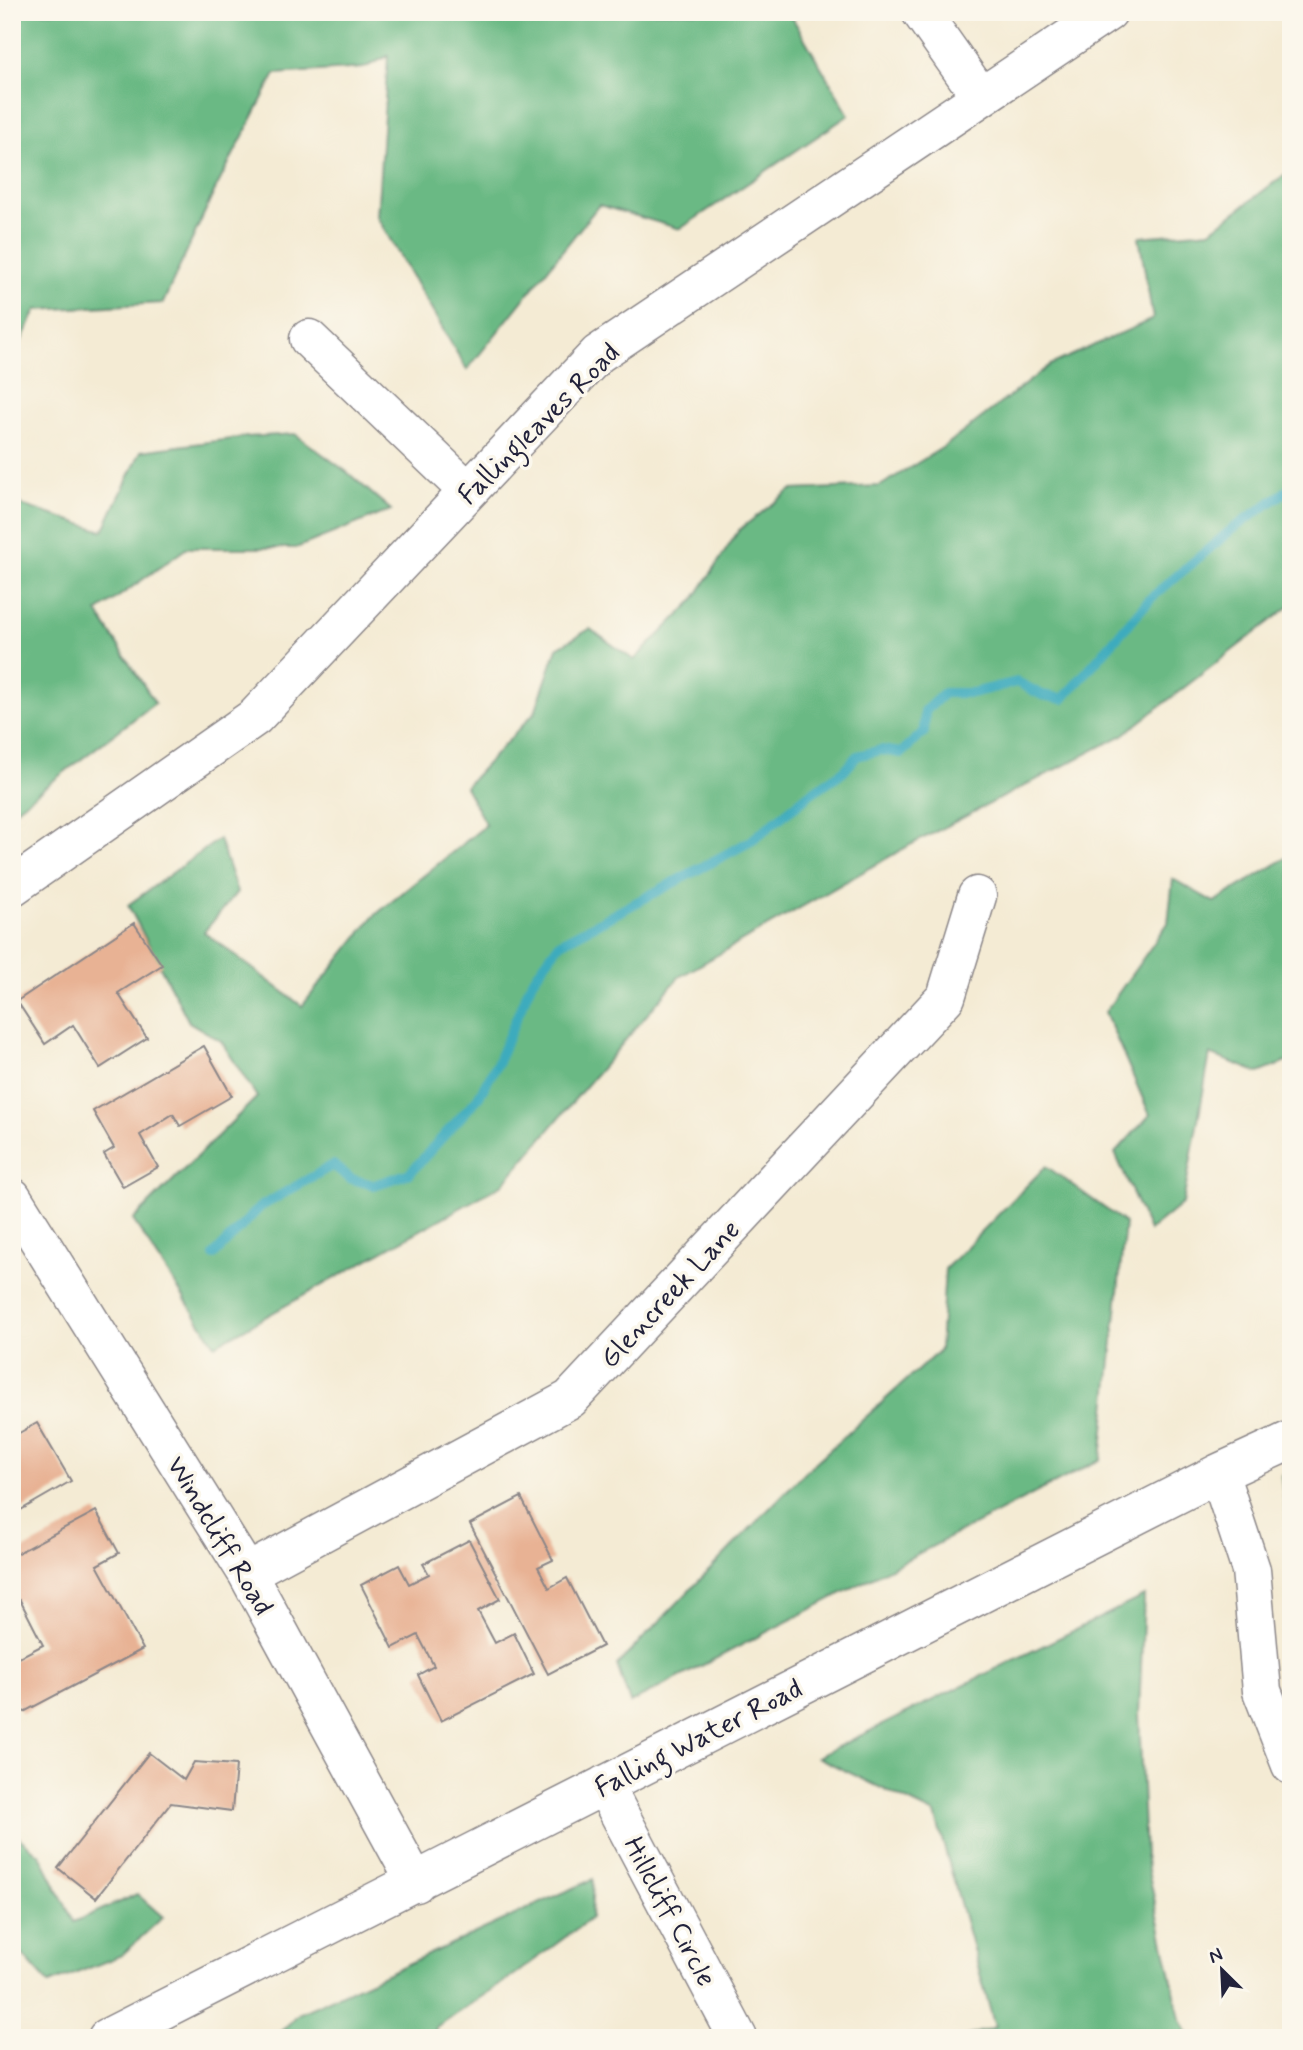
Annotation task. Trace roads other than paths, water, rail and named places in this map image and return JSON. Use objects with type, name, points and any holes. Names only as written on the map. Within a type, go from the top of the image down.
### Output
[{"type":"street","points":[[921,12],[981,97]]},
{"type":"street","name":"Fallingleaves Road","points":[[12,887],[255,717],[598,354],[1108,12]]},
{"type":"street","points":[[309,339],[468,491]]},
{"type":"street","name":"Glencreek Lane","points":[[247,1573],[570,1399],[946,998],[978,896]]},
{"type":"street","name":"Windcliff Road","points":[[12,1197],[247,1573],[416,1883]]},
{"type":"street","name":"Falling Water Road","points":[[107,2038],[1219,1473],[1291,1440]]},
{"type":"street","points":[[1219,1473],[1251,1570],[1262,1691],[1291,1765]]},
{"type":"street","name":"Hillcliff Circle","points":[[604,1785],[738,2038]]},
{"type":"waterway","points":[[214,1255],[260,1207],[333,1165],[351,1179],[374,1185],[410,1173],[478,1098],[497,1064],[532,981],[559,944],[751,841],[811,793],[844,771],[857,756],[881,750],[901,753],[924,732],[925,711],[944,693],[972,693],[1017,682],[1042,695],[1063,699],[1151,598],[1231,530],[1291,488]]}]
